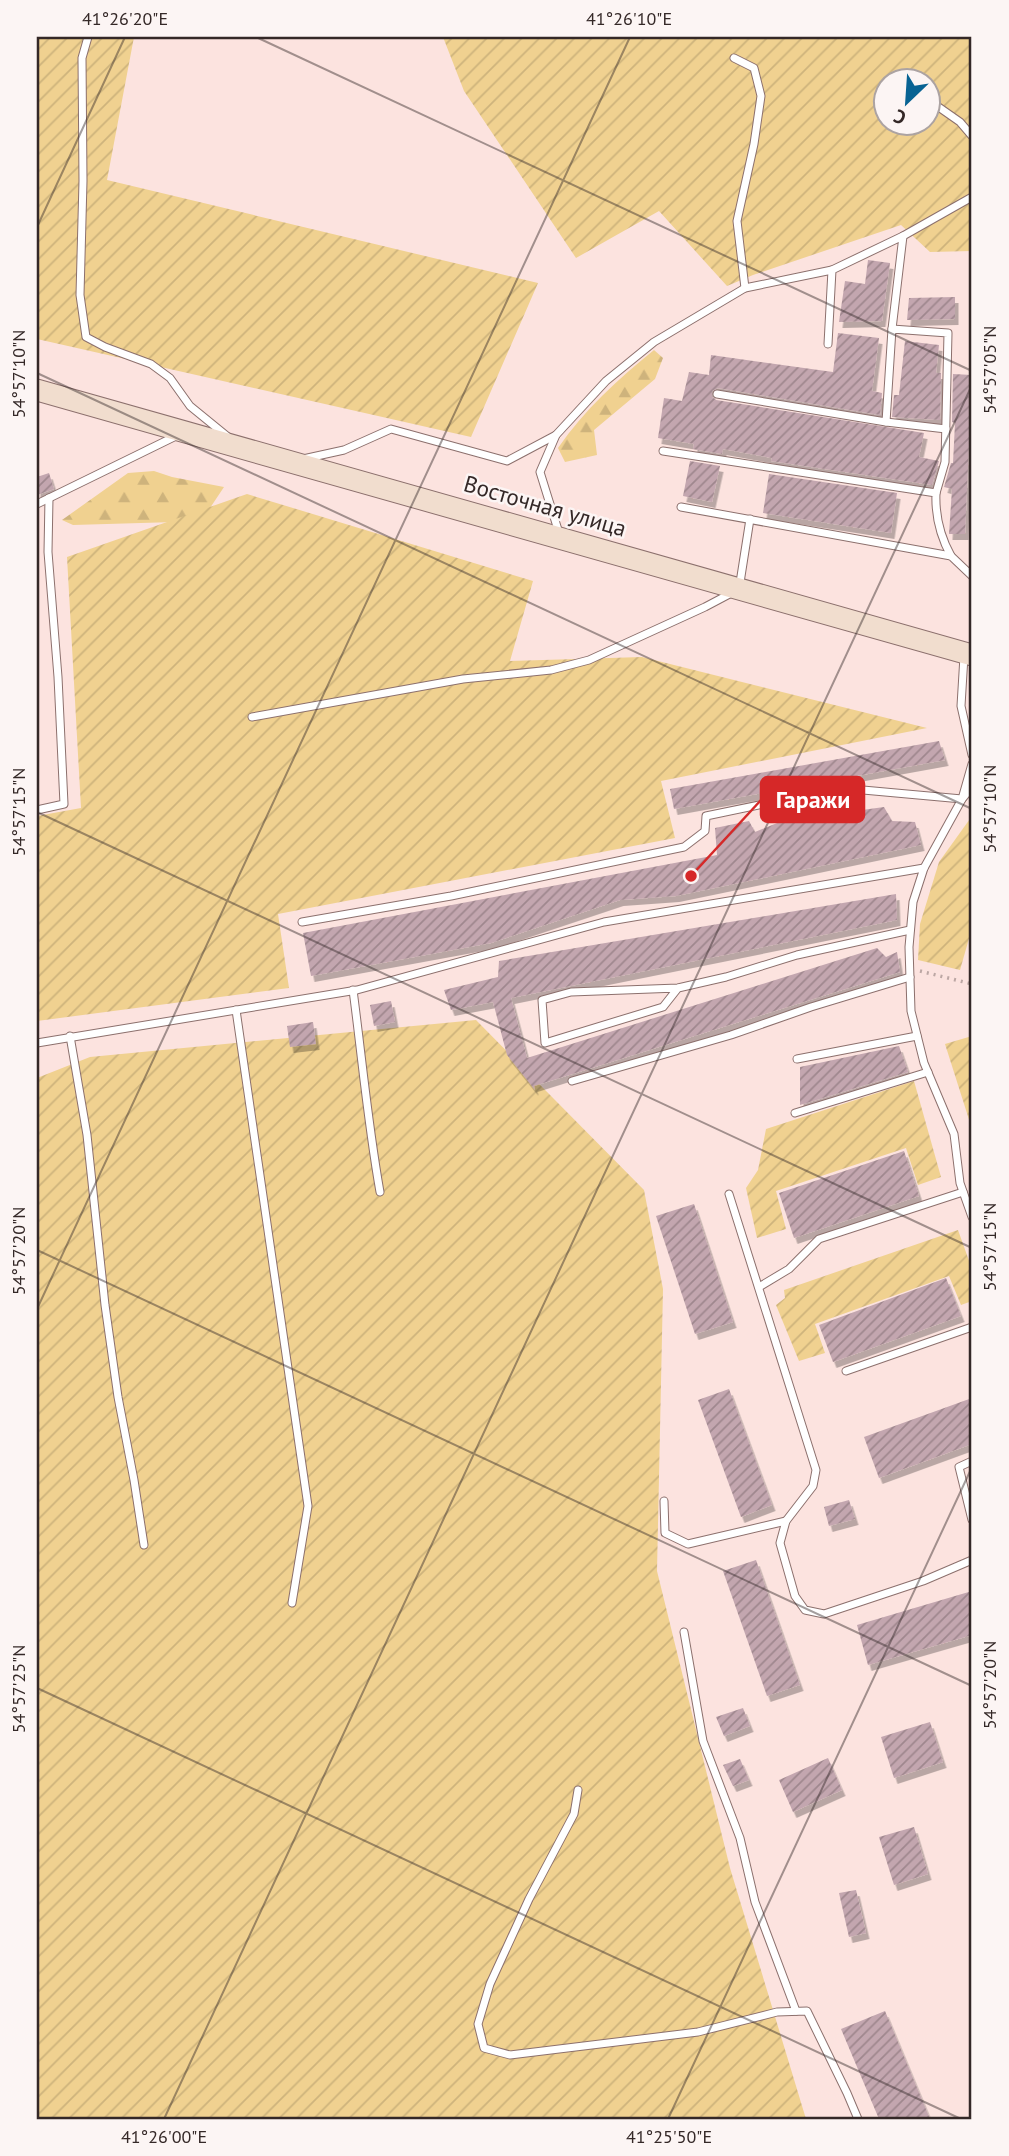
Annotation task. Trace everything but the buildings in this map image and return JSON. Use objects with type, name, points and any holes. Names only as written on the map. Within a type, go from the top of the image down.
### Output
[{"type":"main road","name":"Восточная улица","points":[[37,390],[968,654]]},
{"type":"lane","points":[[88,37],[82,58],[80,295],[86,337],[151,364],[161,371],[170,378],[190,406],[239,447]]},
{"type":"lane","points":[[734,58],[754,68],[761,96],[754,144],[737,222],[745,288]]},
{"type":"lane","points":[[942,110],[960,122],[972,136]]},
{"type":"lane","points":[[291,462],[344,450],[391,429],[507,461],[556,435],[606,381],[654,342],[745,288],[831,270],[903,236],[972,198]]},
{"type":"lane","points":[[886,422],[892,329],[903,236]]},
{"type":"lane","points":[[828,344],[831,270]]},
{"type":"lane","points":[[892,329],[948,333],[944,462],[935,508],[941,537],[951,556],[972,576]]},
{"type":"lane","points":[[717,394],[886,422],[946,429]]},
{"type":"lane","points":[[37,505],[185,432]]},
{"type":"lane","points":[[556,435],[540,472],[561,538]]},
{"type":"lane","points":[[663,451],[936,493]]},
{"type":"lane","points":[[37,810],[64,804],[48,552],[49,498]]},
{"type":"lane","points":[[681,507],[951,556]]},
{"type":"lane","points":[[251,717],[463,679],[551,670],[589,660],[739,589],[750,519]]},
{"type":"lane","points":[[968,654],[961,706],[972,755]]},
{"type":"lane","points":[[962,799],[972,764]]},
{"type":"lane","points":[[972,787],[962,799],[924,868],[913,902],[910,930],[911,1011],[928,1072],[954,1134],[960,1183],[972,1217]]},
{"type":"lane","points":[[302,922],[451,896],[684,848],[705,831],[706,816],[841,788],[962,799]]},
{"type":"lane","points":[[37,1043],[352,990],[604,922],[924,868]]},
{"type":"lane","points":[[678,988],[663,1007],[545,1043],[542,1000],[571,992],[678,988],[726,977],[797,955],[910,930]]},
{"type":"lane","points":[[572,1081],[731,1035],[910,973]]},
{"type":"lane","points":[[352,990],[370,1137],[380,1192]]},
{"type":"lane","points":[[236,1010],[308,1506],[292,1603]]},
{"type":"lane","points":[[70,1036],[87,1135],[102,1280],[118,1397],[144,1545]]},
{"type":"lane","points":[[797,1059],[917,1036]]},
{"type":"lane","points":[[795,1113],[928,1072]]},
{"type":"lane","points":[[759,1287],[789,1269],[819,1239],[963,1192]]},
{"type":"lane","points":[[729,1194],[817,1470],[813,1486],[786,1521],[780,1543],[795,1596],[806,1610],[824,1614],[923,1581],[972,1560]]},
{"type":"lane","points":[[846,1371],[972,1327]]},
{"type":"lane","points":[[972,1461],[959,1468],[972,1520]]},
{"type":"lane","points":[[664,1501],[665,1533],[688,1544],[786,1521]]},
{"type":"lane","points":[[684,1632],[703,1741],[740,1838],[755,1902],[796,2011]]},
{"type":"lane","points":[[579,1790],[574,1814],[528,1899],[490,1984],[478,2024],[484,2048],[509,2055],[698,2032],[777,2012],[807,2011],[858,2119]]},
{"type":"path","points":[[910,973],[972,984]]},
{"type":"green space","points":[[37,37],[134,37],[107,180],[538,283],[471,437],[37,339]]},
{"type":"green space","points":[[443,37],[972,37],[972,251],[930,252],[901,225],[727,286],[659,211],[576,258],[464,91]]},
{"type":"green space","points":[[654,350],[663,358],[655,379],[594,430],[597,455],[565,462],[558,448],[579,420],[627,372]]},
{"type":"green space","points":[[154,471],[224,487],[210,508],[175,522],[73,525],[62,520],[128,473]]},
{"type":"green space","points":[[247,494],[533,581],[510,661],[642,657],[927,728],[661,781],[675,838],[278,914],[289,988],[37,1021],[37,816],[81,808],[67,557]]},
{"type":"green space","points":[[972,816],[972,928],[960,970],[918,960],[920,924],[939,862]]},
{"type":"green space","points":[[476,1020],[644,1190],[663,1289],[657,1571],[730,1868],[806,2119],[37,2119],[37,1078],[90,1057]]},
{"type":"green space","points":[[972,1036],[972,1129],[945,1044]]},
{"type":"green space","points":[[914,1081],[941,1177],[918,1185],[906,1148],[776,1191],[786,1229],[757,1238],[746,1188],[758,1170],[766,1129]]},
{"type":"green space","points":[[958,1230],[972,1269],[972,1301],[961,1305],[949,1276],[815,1324],[825,1353],[799,1361],[776,1305],[785,1298],[784,1290]]},
{"type":"place","name":"Гаражи","points":[[691,876]]}]
